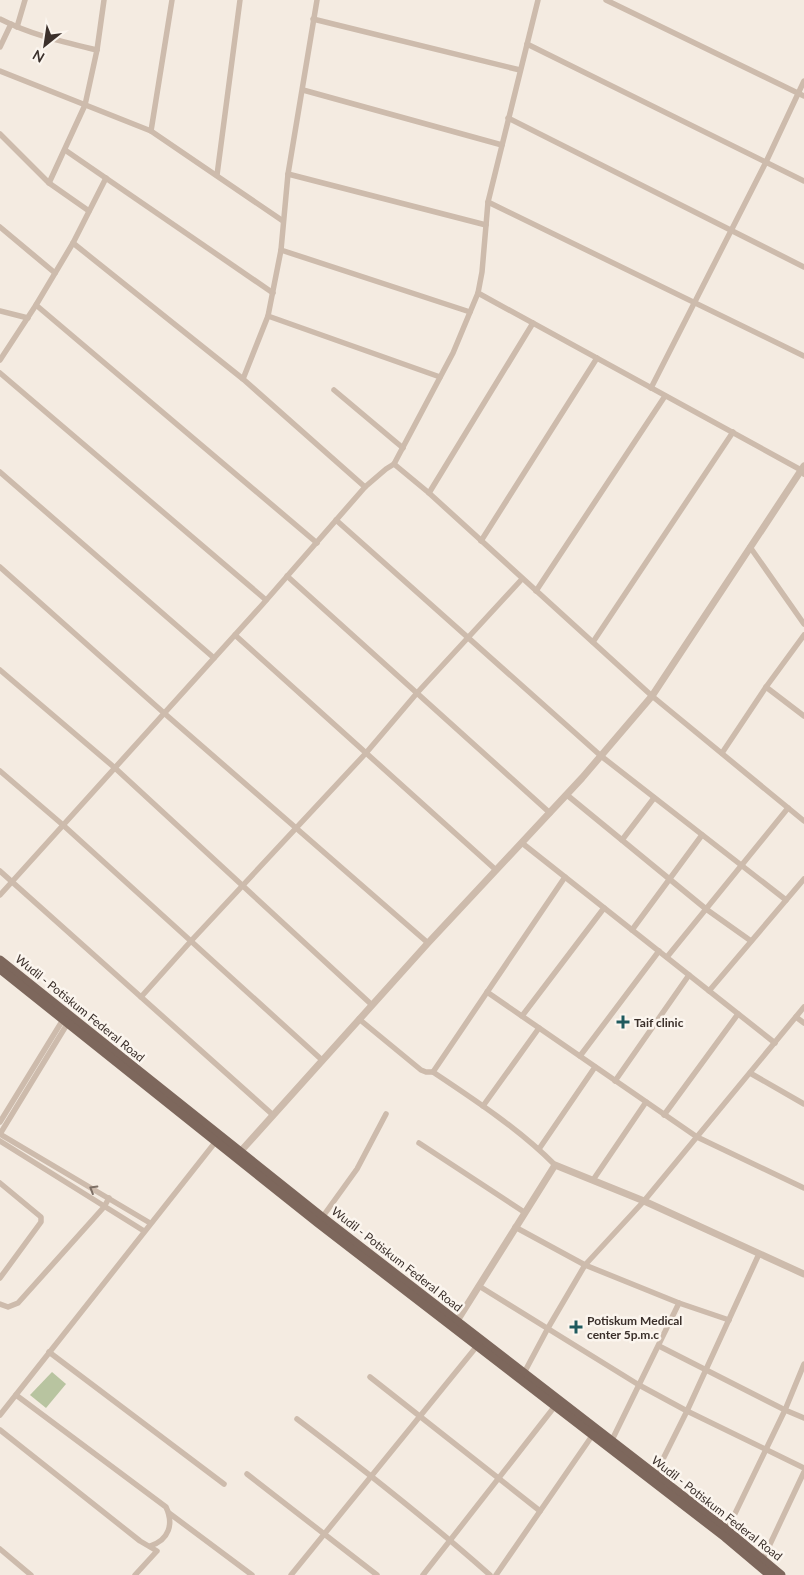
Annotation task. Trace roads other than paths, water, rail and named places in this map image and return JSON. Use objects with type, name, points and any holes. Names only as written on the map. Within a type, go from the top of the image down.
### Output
[{"type":"main road","name":"Wudil - Potiskum Federal Road","points":[[0,960],[67,1019]]},
{"type":"main road","name":"Wudil - Potiskum Federal Road","points":[[0,969],[67,1019],[476,1346],[555,1406],[595,1433],[612,1440],[781,1575]]},
{"type":"main road","name":"Wudil - Potiskum Federal Road","points":[[218,1139],[240,1152],[320,1220],[524,1373],[770,1575]]},
{"type":"street","points":[[18,27],[25,0]]},
{"type":"street","points":[[49,183],[85,105],[97,50],[104,0]]},
{"type":"street","points":[[151,131],[172,0]]},
{"type":"street","points":[[217,175],[240,0]]},
{"type":"street","points":[[243,379],[268,316],[273,293],[281,250],[288,174],[317,0]]},
{"type":"street","points":[[0,895],[366,487],[394,464],[404,448],[454,353],[478,293],[482,272],[488,202],[538,0]]},
{"type":"street","points":[[606,0],[801,94]]},
{"type":"street","points":[[0,18],[51,40],[97,50]]},
{"type":"street","points":[[314,19],[520,70]]},
{"type":"street","points":[[0,47],[11,24]]},
{"type":"street","points":[[527,44],[804,181]]},
{"type":"street","points":[[0,71],[151,131],[283,221]]},
{"type":"street","points":[[652,388],[801,94],[804,81]]},
{"type":"street","points":[[302,90],[502,145]]},
{"type":"street","points":[[508,118],[804,267]]},
{"type":"street","points":[[0,134],[49,183],[89,211]]},
{"type":"street","points":[[65,150],[273,293]]},
{"type":"street","points":[[288,174],[486,225]]},
{"type":"street","points":[[0,360],[74,243],[106,178]]},
{"type":"street","points":[[488,202],[804,356]]},
{"type":"street","points":[[0,227],[3,234],[55,274]]},
{"type":"street","points":[[74,243],[243,379],[366,487]]},
{"type":"street","points":[[281,250],[470,312]]},
{"type":"street","points":[[240,1152],[428,943],[567,795],[652,696],[803,470],[478,293]]},
{"type":"street","points":[[36,305],[317,543]]},
{"type":"street","points":[[0,311],[28,318]]},
{"type":"street","points":[[268,316],[440,377]]},
{"type":"street","points":[[430,493],[533,323]]},
{"type":"street","points":[[481,541],[596,358]]},
{"type":"street","points":[[0,373],[266,600]]},
{"type":"street","points":[[334,390],[404,448]]},
{"type":"street","points":[[536,592],[665,396]]},
{"type":"street","points":[[593,642],[733,432]]},
{"type":"street","points":[[394,464],[430,493],[536,592],[652,696],[804,821]]},
{"type":"street","points":[[0,472],[214,658]]},
{"type":"street","points":[[336,520],[601,756],[786,900]]},
{"type":"street","points":[[750,547],[804,624]]},
{"type":"street","points":[[0,567],[428,943]]},
{"type":"street","points":[[287,576],[550,813]]},
{"type":"street","points":[[141,997],[242,885],[366,753],[417,693],[522,579]]},
{"type":"street","points":[[235,635],[496,870]]},
{"type":"street","points":[[722,753],[766,687],[804,636]]},
{"type":"street","points":[[0,670],[115,768],[372,1005]]},
{"type":"street","points":[[766,687],[804,716]]},
{"type":"street","points":[[0,771],[63,825],[322,1060]]},
{"type":"street","points":[[567,795],[706,909],[751,942]]},
{"type":"street","points":[[622,840],[654,798]]},
{"type":"street","points":[[667,958],[788,808]]},
{"type":"street","points":[[632,930],[702,835]]},
{"type":"street","points":[[522,842],[774,1043]]},
{"type":"street","points":[[0,871],[273,1115]]},
{"type":"street","points":[[433,1072],[565,877]]},
{"type":"street","points":[[709,991],[804,879]]},
{"type":"street","points":[[522,1016],[604,908]]},
{"type":"street","points":[[580,1056],[659,952]]},
{"type":"street","points":[[615,1081],[689,975]]},
{"type":"street","points":[[487,992],[697,1137],[804,1188]]},
{"type":"street","points":[[524,1373],[585,1265],[644,1201],[804,1007]]},
{"type":"street","points":[[664,1114],[738,1014]]},
{"type":"street","points":[[796,1017],[804,1022]]},
{"type":"street","points":[[0,1122],[67,1019]]},
{"type":"street","points":[[67,1019],[0,1134],[150,1223]]},
{"type":"street","points":[[359,1019],[421,1070],[433,1072],[483,1106],[539,1149],[555,1165],[644,1201],[804,1274]]},
{"type":"street","points":[[483,1106],[539,1028]]},
{"type":"street","points":[[539,1149],[595,1067]]},
{"type":"street","points":[[750,1073],[804,1104]]},
{"type":"street","points":[[593,1180],[646,1102]]},
{"type":"street","points":[[320,1220],[357,1169],[386,1114]]},
{"type":"street","points":[[0,1415],[218,1139]]},
{"type":"street","points":[[0,1141],[144,1231]]},
{"type":"street","points":[[419,1143],[524,1212]]},
{"type":"street","points":[[457,1321],[555,1165]]},
{"type":"street","points":[[0,1183],[41,1216],[41,1222],[0,1278]]},
{"type":"street","points":[[0,1304],[8,1307],[18,1303],[104,1207],[109,1198]]},
{"type":"street","points":[[515,1227],[585,1265],[679,1303],[729,1320]]},
{"type":"street","points":[[655,1474],[687,1411],[759,1254]]},
{"type":"street","points":[[479,1286],[639,1385],[687,1411],[804,1468]]},
{"type":"street","points":[[612,1440],[679,1303]]},
{"type":"street","points":[[292,1575],[476,1346]]},
{"type":"street","points":[[659,1346],[804,1418]]},
{"type":"street","points":[[49,1352],[224,1484]]},
{"type":"street","points":[[727,1530],[767,1449],[804,1364]]},
{"type":"street","points":[[370,1377],[419,1417],[500,1477],[540,1511]]},
{"type":"street","points":[[16,1395],[166,1506],[171,1523],[167,1533],[157,1544],[150,1546]]},
{"type":"street","points":[[423,1575],[555,1406]]},
{"type":"street","points":[[297,1419],[372,1476],[490,1575]]},
{"type":"street","points":[[0,1430],[140,1541],[157,1551],[135,1575]]},
{"type":"street","points":[[496,1575],[595,1433]]},
{"type":"street","points":[[763,1559],[804,1472]]},
{"type":"street","points":[[247,1474],[377,1575]]},
{"type":"street","points":[[169,1513],[252,1575]]},
{"type":"street","points":[[0,1549],[31,1575]]},
{"type":"place","name":"Taif clinic","points":[[623,1022]]},
{"type":"place","name":"Potiskum Medical center 5p.m.c","points":[[576,1327]]}]
